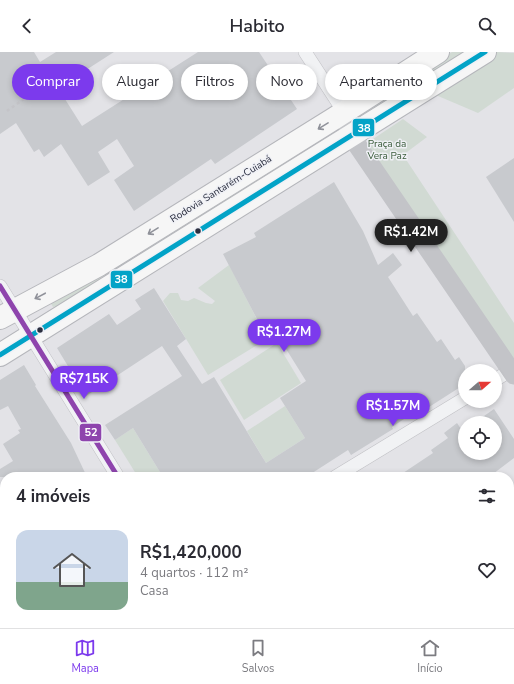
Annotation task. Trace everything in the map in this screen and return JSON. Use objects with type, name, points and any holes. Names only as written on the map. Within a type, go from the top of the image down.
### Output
[{"type":"highway","name":"Rodovia Santarém-Cuiabá","points":[[7,313],[99,264],[438,52]]},
{"type":"highway","points":[[0,355],[485,52]]},
{"type":"street","points":[[305,52],[344,112],[351,136],[507,375]]},
{"type":"street","points":[[0,286],[7,313],[31,336],[115,472]]},
{"type":"street","points":[[342,472],[458,402]]},
{"type":"path","points":[[7,111],[22,100]]},
{"type":"green space","points":[[452,52],[470,52],[437,72],[437,64],[433,64]]},
{"type":"green space","points":[[497,52],[514,53],[514,88],[478,113],[437,96],[437,89]]},
{"type":"green space","points":[[375,100],[392,100],[353,124],[349,116]]},
{"type":"green space","name":"Praça da Vera Paz","points":[[403,119],[427,137],[403,155],[514,323],[514,368],[364,145]]},
{"type":"green space","points":[[319,137],[321,145],[57,306],[53,307],[50,302]]},
{"type":"green space","points":[[229,265],[267,339],[208,375],[163,301],[170,293],[178,293],[181,300],[188,301],[194,298],[212,304],[215,301],[198,288]]},
{"type":"green space","points":[[277,343],[301,383],[244,420],[220,380]]},
{"type":"green space","points":[[285,406],[305,438],[266,463],[247,431]]},
{"type":"green space","points":[[133,428],[160,472],[135,472],[115,440]]},
{"type":"building","points":[[0,52],[34,52],[40,62],[56,52],[114,52],[94,65],[12,64],[12,100],[66,100],[82,126],[123,100],[173,100],[173,68],[198,52],[259,52],[267,64],[256,64],[256,100],[291,100],[297,109],[215,164],[211,159],[134,211],[114,180],[134,166],[117,139],[98,152],[110,172],[88,186],[61,144],[44,157],[39,149],[34,152],[16,123],[0,134]]},
{"type":"building","points":[[514,158],[514,222],[486,177]]},
{"type":"building","points":[[334,182],[363,231],[378,265],[393,253],[402,265],[388,277],[413,316],[417,313],[437,342],[441,339],[455,360],[459,357],[464,364],[458,364],[458,388],[415,416],[413,413],[392,427],[393,429],[351,455],[348,450],[314,472],[160,472],[133,428],[115,440],[105,425],[182,376],[162,346],[86,396],[57,348],[109,314],[117,325],[141,309],[135,300],[154,288],[186,339],[177,346],[202,384],[214,377],[266,463],[305,438],[280,398],[306,381],[278,336],[269,342],[223,254],[256,237],[254,233]]},
{"type":"building","points":[[24,365],[36,385],[35,386],[71,443],[85,472],[0,472],[0,469],[13,461],[3,444],[20,433],[18,430],[21,429],[8,406],[0,410],[0,380]]},
{"type":"building","points":[[494,409],[499,416],[484,416]]},
{"type":"building","points":[[502,421],[514,439],[514,458],[496,472],[404,472],[433,453],[431,450],[448,438],[444,433],[457,423],[458,460],[502,460]]},
{"type":"transit line","name":"38","points":[[0,355],[485,52]]},
{"type":"transit line","name":"52","points":[[0,286],[115,472]]}]
